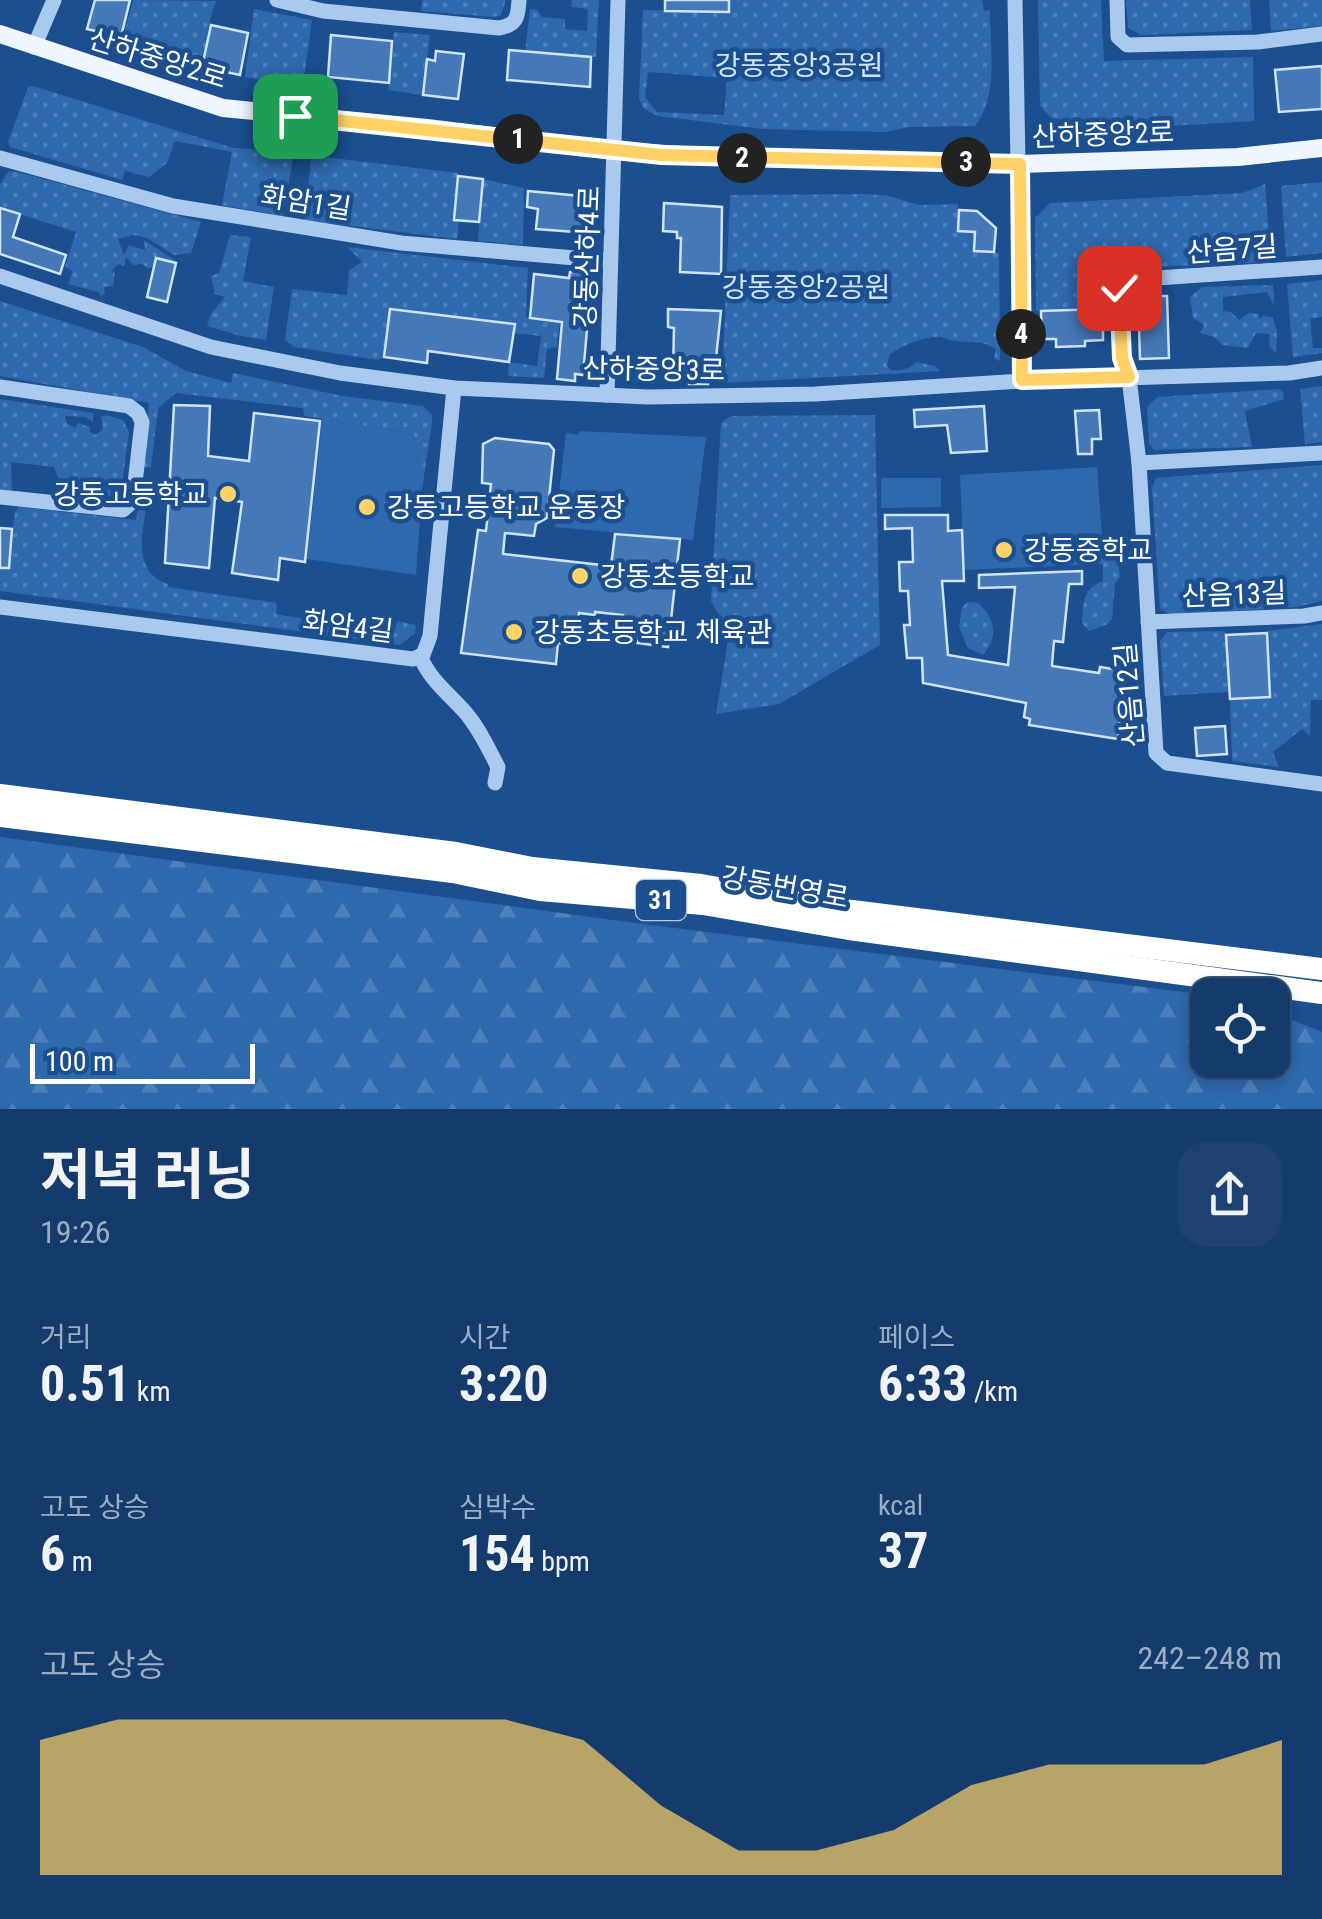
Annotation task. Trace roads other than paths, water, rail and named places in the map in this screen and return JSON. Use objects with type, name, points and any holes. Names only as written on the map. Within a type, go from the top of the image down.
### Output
[{"type":"highway","name":"강동번영로","points":[[0,795],[456,853],[532,868],[701,885],[852,911],[1322,969]]},
{"type":"highway","name":"강동번영로","points":[[0,816],[416,867],[540,890],[703,904],[849,929],[1322,993]]},
{"type":"main road","name":"산하중앙2로","points":[[0,34],[223,108],[615,151],[1020,164],[1238,158],[1322,148]]},
{"type":"street","points":[[34,48],[54,0]]},
{"type":"street","points":[[276,0],[323,11],[499,28],[511,26],[518,17],[519,0]]},
{"type":"street","name":"강동산하4로","points":[[608,395],[618,0]]},
{"type":"street","points":[[1015,0],[1022,380]]},
{"type":"street","points":[[1117,0],[1118,37],[1127,45],[1258,42],[1322,34]]},
{"type":"street","name":"화암1길","points":[[0,158],[190,208],[401,242],[610,261]]},
{"type":"street","name":"산음7길","points":[[1129,377],[1122,358],[1118,290],[1125,281],[1322,267]]},
{"type":"street","name":"산하중앙3로","points":[[0,276],[211,347],[340,373],[454,388],[648,398],[815,394],[1022,380],[1322,368]]},
{"type":"street","name":"산음12길","points":[[1129,377],[1139,463],[1154,748],[1162,760],[1322,784]]},
{"type":"street","points":[[0,387],[129,406],[142,422],[133,500],[123,510],[0,496]]},
{"type":"street","name":"화암4길","points":[[0,607],[367,654],[412,659],[420,656],[430,636],[454,388]]},
{"type":"street","points":[[1139,463],[1322,453]]},
{"type":"street","name":"산음13길","points":[[1148,622],[1322,613]]},
{"type":"street","points":[[420,656],[432,679],[467,714],[483,738],[498,766],[494,783]]},
{"type":"place","name":"강동고등학교","points":[[228,494]]},
{"type":"place","name":"강동고등학교 운동장","points":[[367,507]]},
{"type":"place","name":"강동중학교","points":[[1004,550]]},
{"type":"place","name":"강동초등학교","points":[[580,576]]},
{"type":"place","name":"강동초등학교 체육관","points":[[514,632]]},
{"type":"park label","name":"강동중앙3공원","points":[[799,65]]},
{"type":"park label","name":"강동중앙2공원","points":[[806,287]]}]
